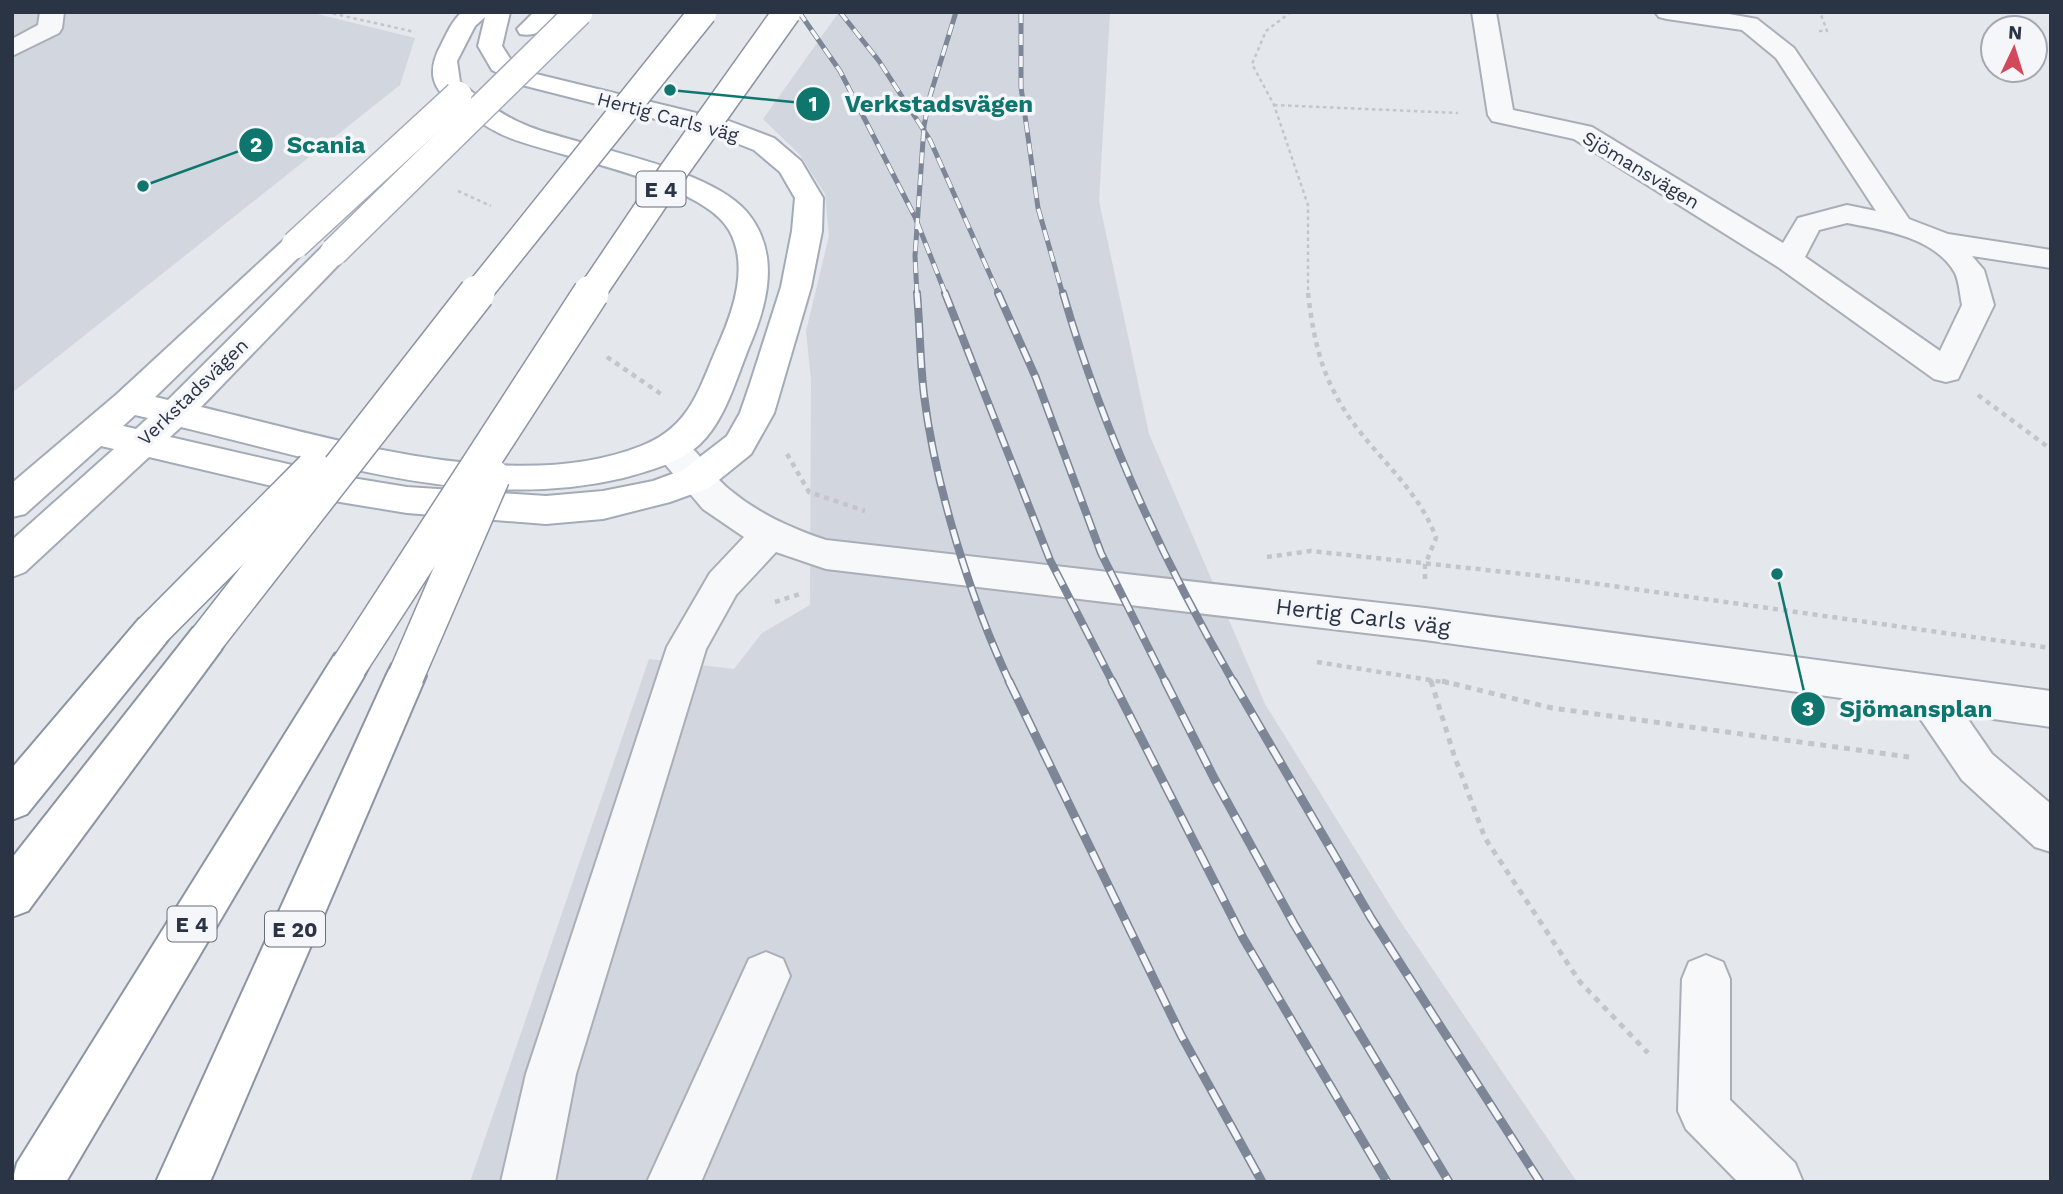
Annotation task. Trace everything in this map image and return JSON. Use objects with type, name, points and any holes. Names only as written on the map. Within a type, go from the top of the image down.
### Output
[{"type":"main road","points":[[129,402],[396,466],[504,479],[554,478],[612,469],[671,448],[696,427],[740,332],[755,280],[750,246],[735,217],[708,195],[518,132],[480,112],[448,85],[445,61],[465,22],[477,12]]},
{"type":"main road","name":"Hertig Carls väg","points":[[94,432],[340,489],[407,500],[546,510],[603,505],[657,493],[696,479],[739,445],[757,413],[796,287],[807,231],[808,198],[791,167],[764,144],[720,127],[585,95],[518,75],[501,65],[490,46],[498,12]]},
{"type":"main road","name":"Verkstadsvägen","points":[[12,504],[129,402],[548,12]]},
{"type":"main road","name":"Verkstadsvägen","points":[[12,562],[175,413],[334,252],[579,12]]},
{"type":"main road","points":[[12,895],[435,346],[703,12]]},
{"type":"main road","name":"E 4","points":[[31,1170],[540,369],[711,114],[787,12]]},
{"type":"main road","points":[[12,800],[153,630],[435,346]]},
{"type":"main road","name":"E 20","points":[[183,1182],[540,369]]},
{"type":"street","points":[[12,49],[50,28],[52,12]]},
{"type":"street","points":[[1484,12],[1501,115]]},
{"type":"street","points":[[1667,12],[1749,24],[1785,53],[1899,225]]},
{"type":"street","name":"Sjömansvägen","points":[[1501,115],[1583,133],[1789,260],[1946,371]]},
{"type":"street","points":[[1789,260],[1808,224],[1846,214],[1899,225],[1942,242],[2051,260]]},
{"type":"street","points":[[1942,242],[1969,270],[1978,305],[1946,371]]},
{"type":"street","name":"Hertig Carls väg","points":[[671,448],[716,499],[769,535],[826,554],[1425,624],[2051,709]]},
{"type":"street","points":[[528,1182],[551,1074],[687,648],[723,584],[769,535]]},
{"type":"street","points":[[1926,693],[1978,767],[2051,832]]},
{"type":"street","points":[[674,1182],[766,976]]},
{"type":"street","points":[[1706,979],[1704,1111],[1776,1182]]},
{"type":"path","points":[[1291,12],[1266,31],[1252,64],[1274,105],[1308,205],[1308,295],[1321,364],[1335,395],[1354,424],[1428,515],[1436,538],[1426,565]]},
{"type":"path","points":[[1274,105],[1501,115]]},
{"type":"path","points":[[452,188],[494,207]]},
{"type":"path","points":[[602,354],[665,397],[705,408]]},
{"type":"path","points":[[1946,371],[2048,447]]},
{"type":"path","points":[[757,413],[788,415],[782,442],[795,471],[809,492],[876,514]]},
{"type":"path","points":[[1262,559],[1274,554],[1311,551],[1542,576],[2051,648]]},
{"type":"path","points":[[768,605],[788,596],[811,591]]},
{"type":"path","points":[[1305,660],[1429,678],[1552,708],[1978,767]]},
{"type":"path","points":[[1429,678],[1485,838],[1580,982],[1704,1111]]},
{"type":"shaded area","points":[[12,12],[309,12],[415,38],[400,85],[12,393]]},
{"type":"shaded area","points":[[839,12],[1110,12],[1099,201],[1149,434],[1265,704],[1396,915],[1577,1182],[470,1182],[649,659],[734,669],[762,633],[810,605],[811,379],[806,331],[829,236],[825,194],[800,155],[763,119]]},
{"type":"railway","points":[[799,12],[840,71],[917,223]]},
{"type":"railway","points":[[840,12],[879,61],[924,130]]},
{"type":"railway","points":[[924,130],[930,96],[956,12]]},
{"type":"railway","points":[[1021,12],[1021,87],[1038,208],[1063,295]]},
{"type":"railway","points":[[917,223],[924,130]]},
{"type":"railway","points":[[924,130],[999,295]]},
{"type":"railway","points":[[917,223],[915,256],[917,295]]},
{"type":"railway","points":[[917,223],[946,295]]},
{"type":"railway","points":[[917,293],[924,395],[946,504],[969,580],[1010,683]]},
{"type":"railway","points":[[945,293],[1050,560],[1113,683]]},
{"type":"railway","points":[[998,293],[1036,378],[1101,553],[1165,681]]},
{"type":"railway","points":[[1063,293],[1096,394],[1136,493],[1183,590],[1234,683]]},
{"type":"railway","points":[[1009,681],[1181,1035],[1262,1182]]},
{"type":"railway","points":[[1112,681],[1243,938],[1387,1182]]},
{"type":"railway","points":[[1165,681],[1215,780],[1294,924],[1449,1182]]},
{"type":"railway","points":[[1233,681],[1371,918],[1540,1182]]},
{"type":"place","name":"Verkstadsvägen","points":[[670,90]]},
{"type":"place","name":"Scania","points":[[143,186]]},
{"type":"place","name":"Sjömansplan","points":[[1777,574]]}]
